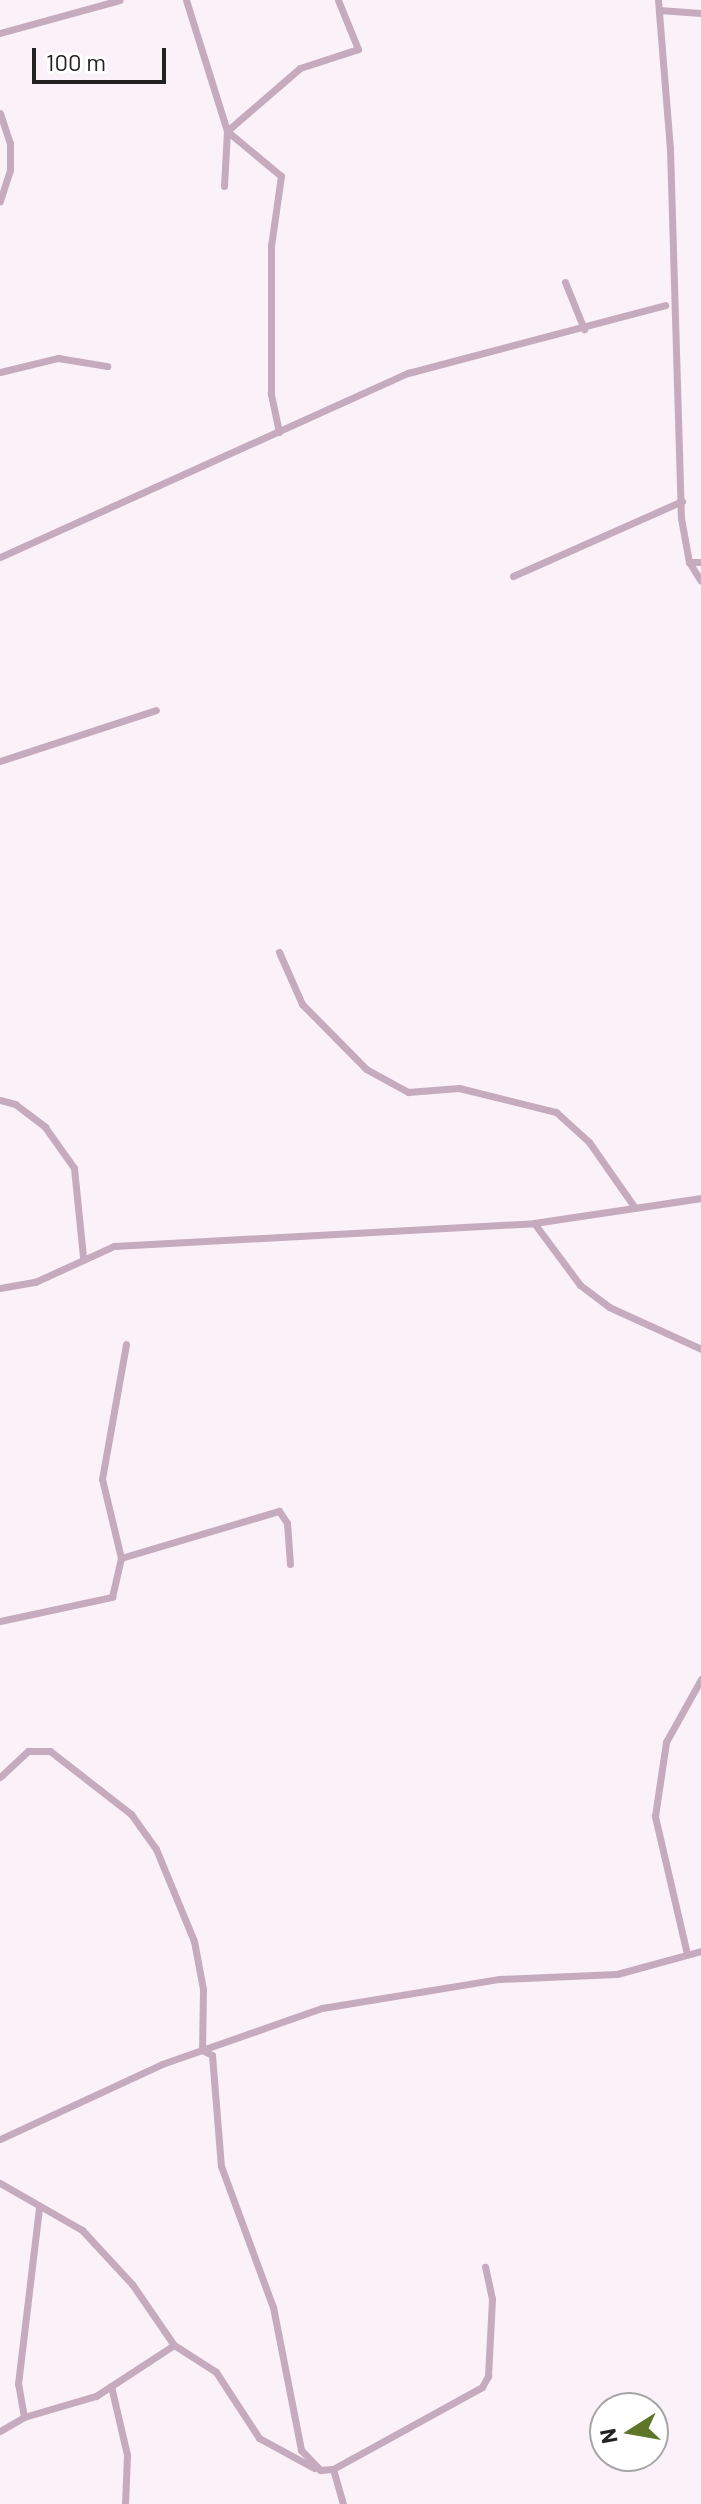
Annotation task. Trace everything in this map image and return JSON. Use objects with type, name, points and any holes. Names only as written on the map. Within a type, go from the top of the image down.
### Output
[{"type":"street","points":[[0,33],[120,0]]},
{"type":"street","points":[[186,0],[227,131],[224,186]]},
{"type":"street","points":[[227,131],[300,68],[358,49],[338,0]]},
{"type":"street","points":[[658,0],[682,501],[689,562],[701,581]]},
{"type":"street","points":[[659,10],[701,13]]},
{"type":"street","points":[[0,113],[10,143],[10,170],[0,201]]},
{"type":"street","points":[[227,131],[281,176],[271,246],[271,393],[279,432]]},
{"type":"street","points":[[565,282],[584,329]]},
{"type":"street","points":[[0,557],[408,373],[584,329],[665,305],[674,287]]},
{"type":"street","points":[[665,305],[673,321]]},
{"type":"street","points":[[0,372],[58,358],[107,366]]},
{"type":"street","points":[[513,576],[682,501]]},
{"type":"street","points":[[689,562],[701,562]]},
{"type":"street","points":[[0,761],[156,710]]},
{"type":"street","points":[[279,952],[302,1004],[366,1069],[408,1092],[459,1088],[556,1112],[589,1142],[635,1208]]},
{"type":"street","points":[[0,1100],[15,1104],[45,1127],[74,1168],[83,1257]]},
{"type":"street","points":[[0,1288],[35,1282],[83,1257],[114,1246],[169,1246],[225,1237],[534,1223],[701,1198]]},
{"type":"street","points":[[534,1223],[580,1285],[609,1307],[701,1349]]},
{"type":"street","points":[[0,1621],[112,1597],[121,1558],[102,1479],[126,1344]]},
{"type":"street","points":[[121,1558],[279,1511],[287,1523],[290,1564]]},
{"type":"street","points":[[687,1954],[655,1816],[666,1742],[701,1679]]},
{"type":"street","points":[[0,1777],[28,1751],[50,1751],[131,1814],[156,1849],[194,1941],[203,1989],[202,2050]]},
{"type":"street","points":[[0,2139],[83,2097],[202,2050],[322,2008],[500,1979],[617,1974],[701,1951]]},
{"type":"street","points":[[202,2050],[212,2055],[214,2128],[226,2183],[273,2307],[301,2450],[320,2470]]},
{"type":"street","points":[[0,2183],[82,2230],[132,2284],[174,2345],[216,2372],[259,2438],[320,2470],[342,2466],[482,2387],[491,2350],[492,2299],[485,2267]]},
{"type":"street","points":[[24,2417],[18,2384],[39,2207]]},
{"type":"street","points":[[0,2431],[24,2417],[96,2396],[174,2345]]},
{"type":"street","points":[[111,2386],[127,2455],[125,2504]]},
{"type":"street","points":[[338,2482],[342,2466]]},
{"type":"street","points":[[333,2469],[343,2504]]}]
